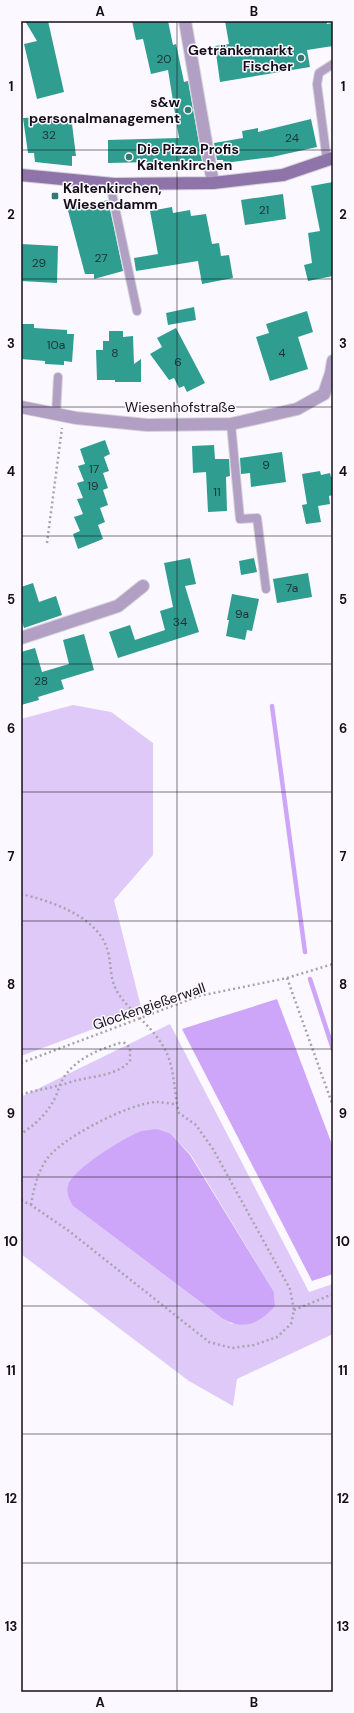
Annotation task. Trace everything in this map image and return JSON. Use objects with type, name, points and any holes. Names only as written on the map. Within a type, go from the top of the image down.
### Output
[{"type":"main road","points":[[21,175],[110,184],[213,184],[283,175],[330,160]]},
{"type":"street","points":[[185,21],[213,184]]},
{"type":"street","name":"Wiesenhofstraße","points":[[21,407],[76,418],[147,425],[231,424],[297,409],[330,391],[333,364]]},
{"type":"street","points":[[21,638],[118,606],[143,586]]},
{"type":"lane","points":[[330,160],[317,84],[319,73],[333,64]]},
{"type":"lane","points":[[110,184],[137,311]]},
{"type":"lane","points":[[58,377],[60,415]]},
{"type":"lane","points":[[231,424],[240,520],[257,518],[266,589]]},
{"type":"path","points":[[47,543],[60,415]]},
{"type":"path","points":[[21,894],[44,900],[68,910],[89,924],[104,938],[108,952],[111,977],[118,993],[149,1026],[164,1046],[174,1074],[179,1113],[196,1125],[213,1149],[290,1289],[294,1310],[292,1324],[277,1337],[254,1345],[232,1348],[209,1342],[69,1231],[32,1205],[21,1200]]},
{"type":"path","name":"Glockengießerwall","points":[[21,1063],[199,996],[287,978],[333,964]]},
{"type":"path","points":[[287,978],[333,1106]]},
{"type":"path","points":[[21,1095],[37,1089],[60,1085],[76,1080],[103,1075],[125,1066],[130,1061],[130,1048],[125,1043],[120,1042],[86,1056],[66,1074],[60,1085],[55,1098],[40,1121],[21,1134]]},
{"type":"path","points":[[32,1205],[35,1181],[47,1158],[73,1136],[127,1109],[155,1102],[177,1104]]},
{"type":"path","points":[[294,1310],[333,1294]]},
{"type":"shaded area","points":[[73,705],[111,712],[153,743],[153,855],[114,900],[142,1011],[21,1056],[21,719]]},
{"type":"shaded area","points":[[277,999],[333,1147],[333,1274],[312,1281],[182,1029]]},
{"type":"shaded area","points":[[170,1024],[309,1292],[333,1284],[333,1334],[237,1379],[233,1406],[189,1381],[21,1254],[21,1097]],"holes":[[[171,1134],[191,1155],[274,1292],[275,1306],[232,1324],[223,1319],[73,1206]]]},
{"type":"shaded area","points":[[157,1129],[171,1134],[190,1155],[274,1292],[275,1306],[264,1317],[257,1321],[245,1325],[231,1323],[223,1319],[73,1206],[67,1189],[71,1179],[78,1172],[99,1155],[132,1135],[141,1131]]},
{"type":"building","points":[[25,21],[48,21],[64,92],[37,99],[24,44],[37,41]]},
{"type":"building","points":[[132,21],[168,21],[173,45],[176,44],[184,82],[188,81],[202,161],[108,163],[108,140],[179,138],[168,70],[151,74],[143,39],[136,40]]},
{"type":"building","points":[[225,21],[326,21],[327,24],[333,23],[333,46],[307,50],[310,67],[220,82],[215,46],[229,44]]},
{"type":"building","points":[[71,116],[76,156],[72,156],[72,166],[35,162],[34,153],[28,153],[23,118]]},
{"type":"building","points":[[311,119],[317,147],[272,157],[224,163],[223,160],[217,160],[214,143],[243,138],[242,131],[258,128],[258,132]]},
{"type":"building","points":[[333,182],[333,276],[308,281],[304,265],[312,263],[308,233],[320,231],[311,186]]},
{"type":"building","points":[[283,194],[286,219],[245,225],[241,200]]},
{"type":"building","points":[[78,200],[79,207],[108,200],[123,271],[94,279],[94,274],[85,274],[66,203]]},
{"type":"building","points":[[172,207],[173,213],[190,210],[191,216],[206,214],[212,244],[219,243],[221,256],[229,255],[233,278],[202,284],[198,261],[136,271],[134,258],[158,254],[150,211]]},
{"type":"building","points":[[21,244],[58,246],[57,283],[21,281]]},
{"type":"building","points":[[194,307],[196,320],[168,325],[166,313]]},
{"type":"building","points":[[307,311],[313,332],[298,337],[308,369],[270,381],[256,337],[269,333],[266,324]]},
{"type":"building","points":[[21,324],[34,324],[34,328],[67,330],[67,334],[74,334],[72,362],[64,361],[64,365],[45,364],[45,361],[21,359]]},
{"type":"building","points":[[176,328],[205,383],[187,392],[184,386],[179,388],[174,378],[169,380],[150,354],[162,347],[157,338]]},
{"type":"building","points":[[109,331],[123,331],[123,337],[133,336],[134,364],[141,359],[141,382],[97,380],[96,350],[103,350],[103,341],[109,341]]},
{"type":"building","points":[[105,440],[110,454],[104,457],[109,471],[103,473],[108,488],[103,490],[108,505],[100,508],[105,522],[98,525],[103,539],[78,549],[73,534],[80,531],[74,517],[83,514],[77,499],[83,498],[77,483],[84,481],[78,466],[85,464],[80,449]]},
{"type":"building","points":[[214,445],[215,459],[229,459],[230,476],[226,477],[227,511],[208,512],[206,472],[193,473],[192,446]]},
{"type":"building","points":[[282,452],[286,482],[251,487],[250,473],[241,474],[240,458]]},
{"type":"building","points":[[320,471],[321,475],[330,473],[331,477],[333,477],[333,495],[329,496],[330,504],[318,506],[321,522],[306,524],[302,505],[307,504],[302,474]]},
{"type":"building","points":[[190,558],[196,584],[185,586],[199,632],[118,658],[109,632],[130,625],[135,640],[165,630],[160,611],[173,607],[164,563]]},
{"type":"building","points":[[254,558],[257,572],[241,575],[239,561]]},
{"type":"building","points":[[308,573],[312,597],[277,603],[273,579]]},
{"type":"building","points":[[33,583],[39,602],[56,596],[62,615],[24,628],[21,619],[21,587]]},
{"type":"building","points":[[232,594],[259,599],[252,631],[247,630],[245,640],[226,636],[229,620],[227,620]]},
{"type":"building","points":[[84,634],[94,670],[61,680],[64,689],[38,697],[39,700],[21,705],[21,652],[35,648],[42,672],[69,664],[63,640]]},
{"type":"waterway","points":[[272,706],[305,952]]},
{"type":"waterway","points":[[310,979],[333,1049]]},
{"type":"place","name":"Getränkemarkt Fischer","points":[[301,58]]},
{"type":"place","name":"s&w personalmanagement","points":[[188,110]]},
{"type":"place","name":"Die Pizza Profis Kaltenkirchen","points":[[129,157]]},
{"type":"place","name":"Kaltenkirchen, Wiesendamm","points":[[55,196]]}]
